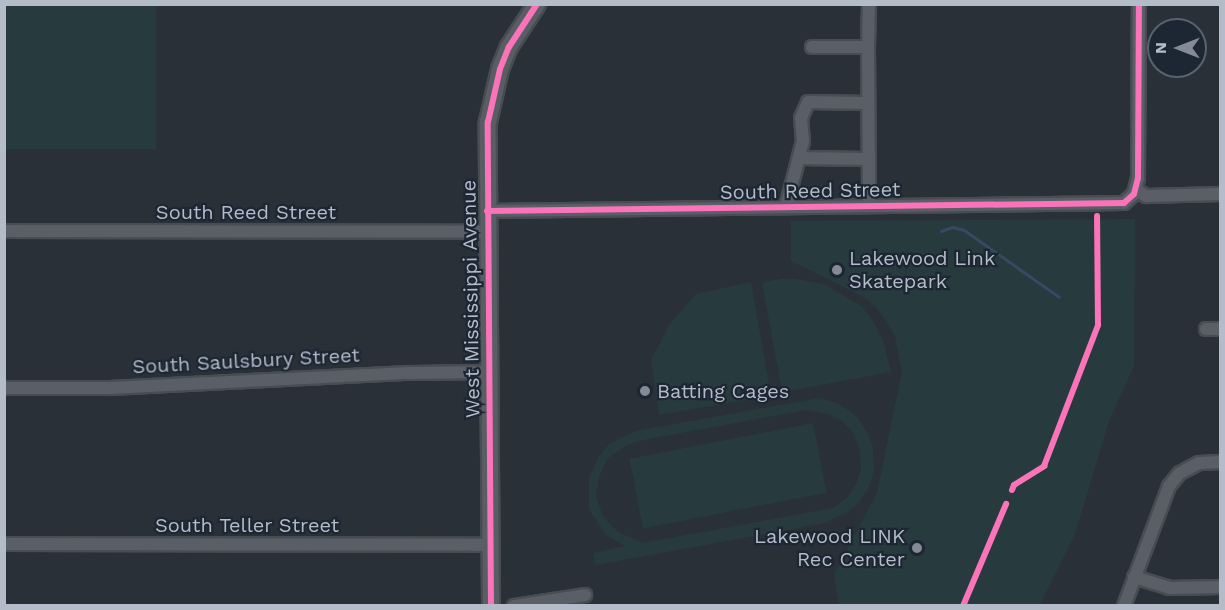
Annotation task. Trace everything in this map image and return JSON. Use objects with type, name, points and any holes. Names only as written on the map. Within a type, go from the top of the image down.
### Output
[{"type":"main road","name":"West Mississippi Avenue","points":[[490,606],[488,122],[494,87],[509,47],[537,4]]},
{"type":"street","points":[[869,4],[869,206]]},
{"type":"street","points":[[1134,194],[1139,168],[1139,4]]},
{"type":"street","points":[[812,47],[868,47]]},
{"type":"street","points":[[786,207],[803,141],[801,118],[808,102],[868,103]]},
{"type":"street","points":[[799,158],[869,159]]},
{"type":"street","name":"South Reed Street","points":[[487,211],[1102,205],[1124,203],[1134,194],[1146,196],[1221,194]]},
{"type":"street","name":"South Reed Street","points":[[4,231],[487,232]]},
{"type":"street","points":[[1206,329],[1221,329]]},
{"type":"street","name":"South Saulsbury Street","points":[[4,388],[110,388],[409,372],[489,372]]},
{"type":"street","points":[[1124,606],[1169,486],[1180,473],[1199,463],[1221,462]]},
{"type":"street","name":"South Teller Street","points":[[4,544],[490,545]]},
{"type":"street","points":[[1134,577],[1169,588],[1221,587]]},
{"type":"street","points":[[514,606],[585,595]]},
{"type":"green space","points":[[4,5],[156,5],[156,149],[4,149]]},
{"type":"green space","points":[[1135,219],[1134,366],[1109,421],[1075,534],[1040,605],[839,605],[834,574],[877,493],[902,371],[895,336],[877,308],[862,296],[791,261],[791,221]]},
{"type":"green space","points":[[780,279],[824,284],[861,306],[870,316],[883,340],[891,372],[789,391],[781,386],[762,283]]},
{"type":"green space","points":[[751,282],[770,390],[763,397],[659,415],[651,360],[670,324],[696,294]]},
{"type":"green space","points":[[820,398],[839,404],[855,415],[868,433],[873,448],[874,470],[870,485],[859,503],[848,512],[825,523],[596,565],[593,553],[625,546],[606,535],[589,509],[589,478],[599,456],[609,444],[635,431]],"holes":[[[806,410],[828,414],[842,421],[853,433],[860,450],[861,469],[856,484],[847,498],[833,508],[642,543],[618,532],[603,516],[596,497],[599,477],[607,459],[622,448],[638,441]]]},
{"type":"green space","points":[[813,423],[827,493],[643,528],[629,459]]},
{"type":"waterway","points":[[941,231],[952,227],[964,230],[1059,297]]},
{"type":"cycle path","points":[[491,606],[488,122],[500,69],[509,47],[537,4]]},
{"type":"cycle path","points":[[487,211],[1124,203],[1134,194],[1138,178],[1139,4]]},
{"type":"cycle path","points":[[1012,490],[1014,485],[1044,466],[1098,325],[1097,216]]},
{"type":"cycle path","points":[[963,606],[1006,504]]},
{"type":"place","name":"Lakewood Link Skatepark","points":[[837,270]]},
{"type":"place","name":"Batting Cages","points":[[645,391]]},
{"type":"place","name":"Lakewood LINK Rec Center","points":[[917,548]]}]
